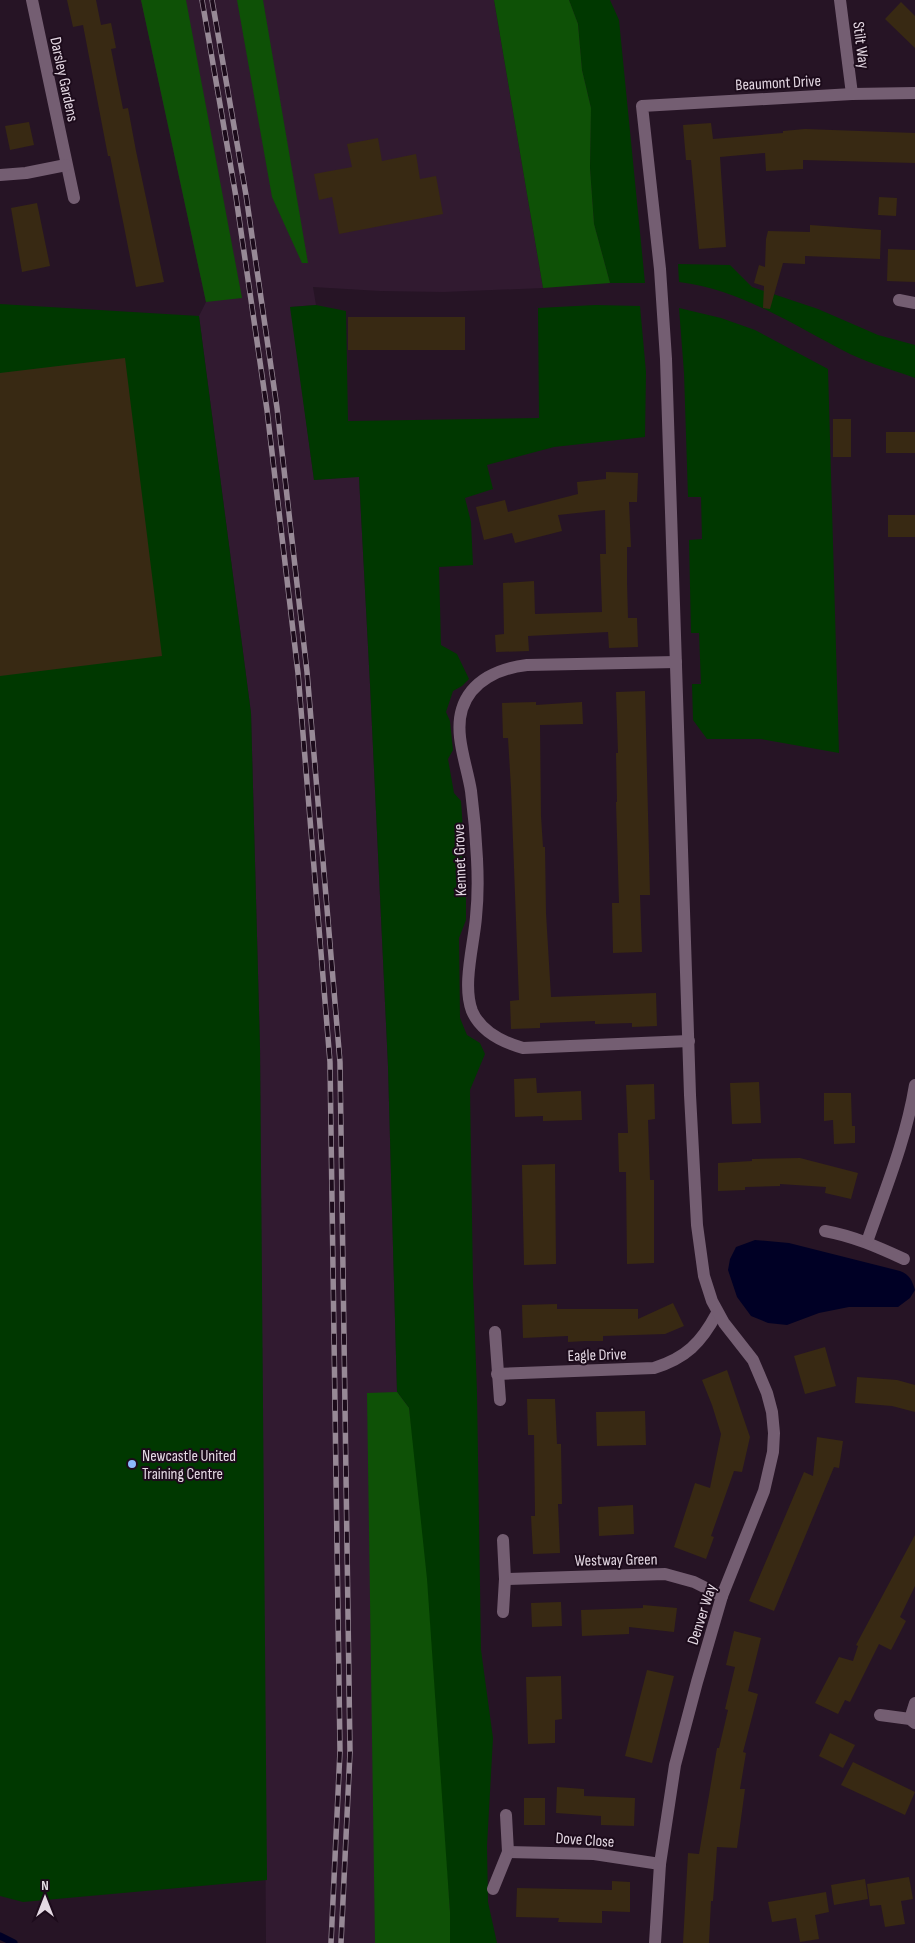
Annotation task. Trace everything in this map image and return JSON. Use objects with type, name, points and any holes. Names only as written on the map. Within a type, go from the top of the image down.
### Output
[{"type":"street","name":"Darsley Gardens","points":[[32,0],[74,198]]},
{"type":"street","name":"Stilt Way","points":[[840,0],[852,94]]},
{"type":"street","name":"Beaumont Drive","points":[[642,106],[852,94],[915,93]]},
{"type":"street","name":"Denver Way","points":[[642,106],[664,317],[697,1225],[704,1276],[717,1313],[757,1368],[770,1402],[774,1433],[772,1459],[764,1491],[722,1596],[675,1766],[660,1864],[655,1943]]},
{"type":"street","points":[[0,175],[26,173],[66,165]]},
{"type":"street","points":[[899,300],[915,303]]},
{"type":"street","name":"Kennet Grove","points":[[676,662],[514,666],[486,678],[469,694],[462,708],[459,731],[471,791],[477,858],[477,914],[468,988],[469,1001],[473,1012],[481,1024],[498,1039],[522,1048],[689,1041]]},
{"type":"street","points":[[867,1242],[910,1117],[915,1085]]},
{"type":"street","points":[[825,1231],[867,1242],[904,1259]]},
{"type":"street","name":"Eagle Drive","points":[[498,1374],[654,1368],[667,1364],[692,1349],[706,1333],[717,1313]]},
{"type":"street","points":[[494,1332],[500,1400]]},
{"type":"street","points":[[502,1612],[505,1579],[503,1540]]},
{"type":"street","name":"Westway Green","points":[[505,1579],[665,1574],[694,1582],[722,1596]]},
{"type":"street","points":[[880,1715],[912,1721],[915,1703]]},
{"type":"street","points":[[494,1889],[508,1852],[506,1814]]},
{"type":"street","name":"Dove Close","points":[[508,1852],[594,1854],[660,1864]]},
{"type":"shaded area","points":[[141,0],[494,0],[543,288],[443,292],[313,287],[316,305],[291,307],[314,480],[359,476],[388,1066],[397,1391],[409,1408],[450,1943],[266,1943],[260,1047],[251,713],[199,316],[206,302]]},
{"type":"green space","points":[[141,0],[186,0],[242,298],[206,302]]},
{"type":"green space","points":[[237,0],[263,0],[308,263],[302,263],[272,197]]},
{"type":"green space","points":[[494,0],[569,0],[578,24],[582,70],[591,108],[590,168],[594,224],[610,283],[543,288]]},
{"type":"green space","points":[[569,0],[610,0],[619,20],[645,283],[610,283],[594,224],[590,168],[591,108],[582,70],[578,24]]},
{"type":"green space","points":[[678,264],[730,265],[752,287],[818,309],[878,335],[915,345],[915,378],[850,354],[768,310],[746,301],[702,286],[679,282]]},
{"type":"green space","name":"Newcastle United Training Centre","points":[[0,304],[199,316],[251,713],[260,1047],[267,1880],[23,1902],[0,1896]]},
{"type":"green space","points":[[316,305],[346,311],[348,421],[539,418],[538,308],[595,305],[640,306],[646,372],[645,437],[554,447],[487,465],[493,489],[465,498],[471,522],[473,565],[439,567],[441,645],[457,654],[469,679],[453,691],[446,712],[450,721],[453,750],[448,759],[454,793],[461,801],[466,876],[466,920],[459,938],[460,1018],[467,1035],[480,1043],[485,1054],[470,1090],[481,1650],[493,1738],[487,1846],[488,1902],[497,1943],[450,1943],[450,1912],[409,1408],[397,1392],[388,1066],[359,477],[314,480],[290,307]]},
{"type":"green space","points":[[679,308],[721,318],[755,330],[828,369],[839,753],[761,739],[707,739],[693,720],[692,684],[701,684],[699,633],[691,633],[689,540],[702,539],[701,497],[688,497],[684,373]]},
{"type":"green space","points":[[397,1392],[409,1408],[427,1579],[450,1912],[450,1943],[375,1943],[367,1393]]},
{"type":"water","points":[[755,1240],[789,1243],[900,1271],[910,1278],[915,1290],[910,1298],[898,1307],[849,1307],[819,1313],[787,1325],[768,1323],[751,1316],[737,1297],[728,1270],[730,1259],[736,1247]]},
{"type":"building","points":[[67,0],[96,0],[101,25],[111,23],[116,48],[111,49],[123,109],[128,108],[164,282],[136,287],[83,25],[73,27]]},
{"type":"building","points":[[901,2],[915,16],[915,48],[885,19]]},
{"type":"building","points":[[29,122],[34,145],[10,150],[5,126]]},
{"type":"building","points":[[711,123],[713,139],[783,133],[783,131],[805,129],[915,133],[915,163],[803,160],[803,169],[766,171],[765,153],[720,157],[726,247],[699,249],[691,160],[686,160],[683,125]]},
{"type":"building","points":[[378,138],[382,161],[416,154],[420,179],[436,176],[443,214],[339,234],[332,197],[319,200],[314,174],[352,167],[347,144]]},
{"type":"building","points":[[879,197],[897,198],[896,216],[878,215]]},
{"type":"building","points":[[37,203],[50,266],[22,272],[11,208]]},
{"type":"building","points":[[810,225],[881,230],[880,259],[805,256],[805,264],[783,263],[770,309],[763,308],[764,286],[754,283],[759,265],[765,267],[768,231],[810,232]]},
{"type":"building","points":[[888,249],[915,250],[915,282],[887,281]]},
{"type":"building","points":[[348,317],[465,317],[465,350],[348,350]]},
{"type":"building","points":[[125,358],[162,656],[0,676],[0,373]]},
{"type":"building","points":[[833,419],[851,419],[851,457],[833,457]]},
{"type":"building","points":[[886,432],[915,432],[915,453],[886,453]]},
{"type":"building","points":[[606,472],[638,473],[637,502],[629,502],[631,547],[627,547],[627,582],[628,618],[637,618],[638,647],[609,648],[608,632],[528,636],[529,651],[496,652],[495,635],[504,634],[503,583],[534,581],[535,614],[602,612],[600,554],[606,554],[605,510],[558,515],[562,531],[515,543],[512,533],[484,540],[476,507],[505,500],[508,512],[578,494],[577,482],[606,479]]},
{"type":"building","points":[[888,515],[915,515],[915,537],[888,537]]},
{"type":"building","points":[[645,691],[650,895],[640,895],[642,952],[613,953],[612,903],[619,903],[616,802],[616,753],[618,753],[616,692]]},
{"type":"building","points":[[536,702],[536,705],[582,702],[583,724],[540,725],[541,816],[543,847],[545,847],[546,913],[551,997],[656,993],[657,1026],[632,1027],[632,1023],[595,1024],[595,1021],[540,1023],[540,1028],[511,1029],[510,1001],[519,1000],[511,788],[508,738],[503,738],[502,703]]},
{"type":"building","points":[[536,1078],[537,1093],[581,1091],[582,1120],[543,1121],[543,1116],[515,1117],[514,1079]]},
{"type":"building","points":[[759,1082],[761,1123],[732,1124],[730,1083]]},
{"type":"building","points":[[654,1084],[655,1119],[648,1120],[650,1180],[654,1180],[654,1263],[627,1264],[626,1172],[619,1172],[618,1133],[628,1133],[626,1085]]},
{"type":"building","points":[[824,1093],[851,1093],[852,1126],[855,1126],[855,1143],[834,1144],[833,1120],[824,1121]]},
{"type":"building","points":[[800,1158],[858,1173],[851,1199],[825,1193],[826,1187],[780,1184],[780,1186],[745,1187],[745,1190],[718,1191],[718,1163],[752,1161],[752,1159]]},
{"type":"building","points":[[555,1164],[556,1264],[524,1265],[522,1165]]},
{"type":"building","points":[[673,1303],[684,1326],[665,1334],[603,1336],[603,1341],[568,1342],[568,1336],[523,1338],[522,1305],[557,1304],[557,1309],[638,1309],[638,1319]]},
{"type":"building","points":[[825,1347],[836,1386],[805,1394],[794,1356]]},
{"type":"building","points":[[727,1370],[750,1437],[742,1472],[734,1471],[711,1536],[714,1537],[706,1559],[674,1547],[695,1483],[710,1488],[721,1434],[702,1380]]},
{"type":"building","points":[[857,1377],[897,1380],[915,1385],[915,1412],[892,1406],[855,1403]]},
{"type":"building","points":[[527,1399],[555,1399],[557,1444],[561,1444],[562,1504],[558,1504],[560,1553],[533,1554],[531,1516],[535,1516],[534,1435],[528,1435]]},
{"type":"building","points":[[645,1411],[646,1445],[597,1446],[596,1412]]},
{"type":"building","points":[[817,1437],[843,1441],[839,1468],[834,1467],[774,1611],[749,1601],[804,1472],[813,1476]]},
{"type":"building","points":[[633,1505],[634,1534],[599,1536],[598,1507]]},
{"type":"building","points":[[915,1535],[915,1586],[900,1617],[906,1621],[891,1650],[879,1644],[850,1702],[845,1700],[838,1714],[815,1703],[839,1657],[853,1661],[858,1646],[856,1645]]},
{"type":"building","points":[[561,1602],[562,1626],[532,1627],[531,1603]]},
{"type":"building","points":[[643,1605],[677,1608],[674,1632],[629,1627],[629,1634],[582,1636],[581,1610],[643,1608]]},
{"type":"building","points":[[734,1631],[761,1638],[748,1691],[758,1694],[743,1752],[746,1753],[740,1789],[745,1789],[737,1848],[717,1847],[709,1943],[683,1943],[688,1853],[699,1854],[717,1748],[719,1748],[728,1710],[725,1709],[735,1667],[726,1665]]},
{"type":"building","points":[[647,1670],[674,1676],[652,1763],[625,1756]]},
{"type":"building","points":[[561,1676],[562,1719],[555,1720],[555,1743],[528,1744],[526,1677]]},
{"type":"building","points":[[830,1733],[855,1745],[843,1768],[819,1756]]},
{"type":"building","points":[[853,1762],[915,1792],[905,1815],[841,1785]]},
{"type":"building","points":[[557,1787],[584,1789],[584,1796],[635,1798],[634,1826],[601,1825],[601,1816],[556,1813]]},
{"type":"building","points":[[524,1798],[545,1798],[545,1825],[524,1825]]},
{"type":"building","points":[[909,1877],[913,1899],[901,1901],[905,1924],[885,1927],[881,1905],[870,1906],[867,1884]]},
{"type":"building","points":[[865,1879],[868,1899],[834,1905],[831,1885]]},
{"type":"building","points":[[612,1881],[630,1882],[630,1912],[602,1911],[602,1923],[558,1922],[559,1918],[516,1917],[517,1888],[612,1890]]},
{"type":"building","points":[[826,1892],[829,1912],[815,1915],[819,1939],[800,1942],[796,1918],[772,1922],[768,1902]]},
{"type":"waterway","points":[[0,1936],[14,1943]]},
{"type":"railway","points":[[202,0],[236,197],[267,410],[298,673],[330,1062],[340,1751],[331,1943]]},
{"type":"railway","points":[[212,0],[246,195],[277,408],[307,672],[340,1062],[350,1752],[341,1943]]},
{"type":"place","name":"Newcastle United Training Centre","points":[[132,1464]]}]
